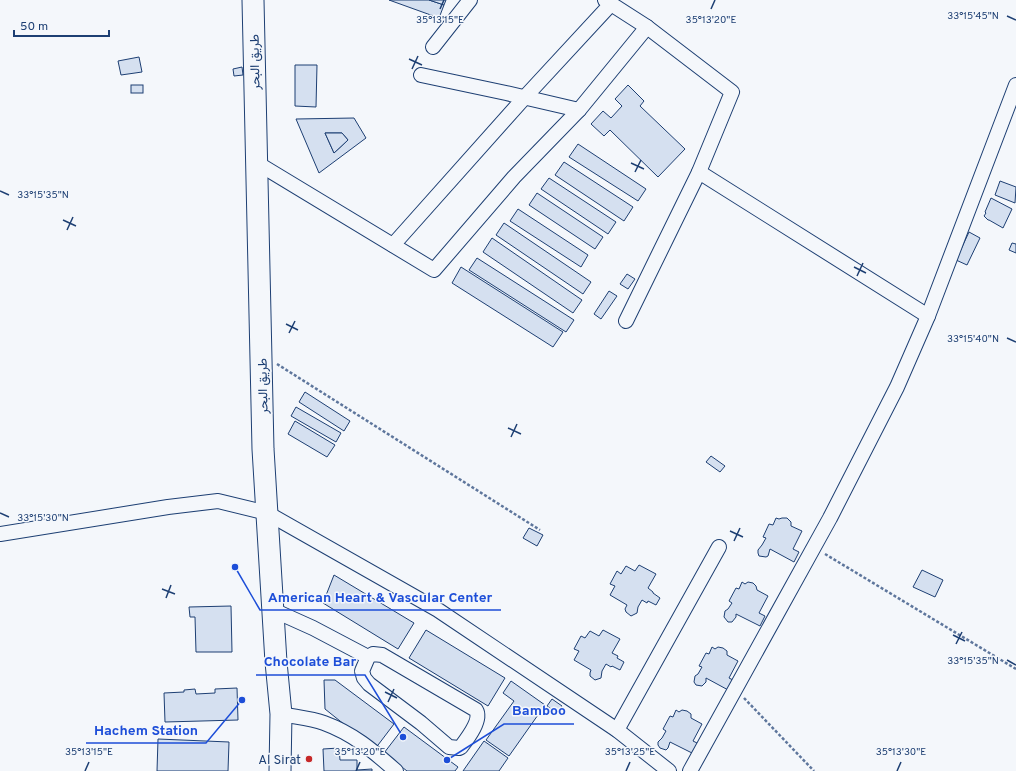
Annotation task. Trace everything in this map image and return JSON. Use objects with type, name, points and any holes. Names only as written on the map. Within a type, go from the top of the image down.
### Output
[{"type":"highway","name":"طريق البحر","points":[[253,0],[263,448],[281,714],[280,771]]},
{"type":"street","points":[[433,47],[470,0]]},
{"type":"street","points":[[394,245],[608,2],[647,27],[732,92],[700,172],[626,321]]},
{"type":"street","points":[[257,163],[434,270],[514,177],[579,110],[647,27]]},
{"type":"street","points":[[421,75],[579,110]]},
{"type":"street","points":[[690,771],[814,547],[897,387],[928,316],[1016,85]]},
{"type":"street","points":[[700,172],[928,316]]},
{"type":"street","points":[[0,534],[168,507],[218,501],[267,513],[438,610],[617,730],[669,771]]},
{"type":"street","points":[[617,730],[719,547]]},
{"type":"street","points":[[273,610],[313,628],[368,657]]},
{"type":"street","points":[[373,654],[382,654],[476,710],[478,713],[477,721],[461,747],[450,747],[369,684],[364,678],[362,671],[368,657],[373,654]]},
{"type":"street","points":[[281,714],[323,722],[344,731],[363,743],[396,771]]},
{"type":"path","points":[[261,352],[285,370],[540,530]]},
{"type":"path","points":[[814,547],[1016,669]]},
{"type":"path","points":[[736,688],[814,771]]},
{"type":"building","points":[[389,0],[429,0],[444,5],[439,18]]},
{"type":"building","points":[[429,0],[446,0],[444,5]]},
{"type":"building","points":[[139,57],[142,72],[121,75],[118,61]]},
{"type":"building","points":[[295,65],[317,65],[316,107],[295,106]]},
{"type":"building","points":[[242,67],[243,75],[234,76],[233,69]]},
{"type":"building","points":[[131,85],[143,85],[143,93],[131,93]]},
{"type":"building","points":[[628,85],[644,101],[640,106],[685,149],[658,177],[610,130],[604,136],[591,124],[603,111],[611,118],[622,106],[615,99]]},
{"type":"building","points":[[354,118],[366,138],[319,173],[296,119]],"holes":[[[325,133],[342,133],[348,140],[334,153]]]},
{"type":"building","points":[[325,133],[342,133],[348,140],[334,153]]},
{"type":"building","points":[[578,144],[646,189],[638,201],[569,157]]},
{"type":"building","points":[[564,162],[633,207],[624,221],[555,175]]},
{"type":"building","points":[[549,178],[616,222],[608,234],[541,189]]},
{"type":"building","points":[[1000,181],[1016,187],[1015,203],[995,195]]},
{"type":"building","points":[[537,193],[603,237],[595,249],[529,205]]},
{"type":"building","points":[[991,198],[1012,209],[1003,228],[988,220],[984,216]]},
{"type":"building","points":[[518,209],[588,255],[581,267],[510,221]]},
{"type":"building","points":[[504,223],[591,282],[583,294],[496,235]]},
{"type":"building","points":[[969,232],[980,238],[967,265],[956,260]]},
{"type":"building","points":[[492,238],[582,300],[573,313],[483,252]]},
{"type":"building","points":[[1012,243],[1016,244],[1016,253],[1009,250]]},
{"type":"building","points":[[477,258],[574,320],[566,332],[469,270]]},
{"type":"building","points":[[461,267],[563,332],[553,347],[452,283]]},
{"type":"building","points":[[627,274],[635,279],[628,289],[620,284]]},
{"type":"building","points":[[609,291],[617,296],[601,319],[594,314]]},
{"type":"building","points":[[305,392],[350,421],[344,431],[299,402]]},
{"type":"building","points":[[296,407],[341,433],[336,442],[291,416]]},
{"type":"building","points":[[295,421],[335,445],[327,457],[288,434]]},
{"type":"building","points":[[711,456],[725,466],[720,472],[706,462]]},
{"type":"building","points":[[776,518],[787,518],[791,522],[791,526],[802,531],[793,549],[799,552],[794,562],[770,549],[768,556],[759,556],[758,550],[766,538],[763,537],[769,524],[773,525]]},
{"type":"building","points":[[529,528],[543,535],[537,546],[523,538]]},
{"type":"building","points":[[639,565],[656,574],[648,588],[660,598],[656,605],[642,600],[638,607],[637,613],[631,616],[626,612],[625,609],[627,605],[610,595],[615,586],[610,584],[617,571],[621,574],[626,566],[635,571]]},
{"type":"building","points":[[922,570],[943,580],[935,597],[913,587]]},
{"type":"building","points":[[334,575],[414,623],[398,649],[323,603]]},
{"type":"building","points":[[742,582],[745,584],[748,582],[753,583],[757,590],[768,596],[759,613],[765,616],[760,626],[736,614],[736,617],[732,622],[728,622],[724,617],[725,611],[732,603],[729,601],[736,588],[739,589]]},
{"type":"building","points":[[231,606],[232,652],[196,652],[195,617],[190,617],[189,607]]},
{"type":"building","points":[[426,630],[505,678],[488,706],[409,658]]},
{"type":"building","points":[[603,630],[620,639],[612,653],[624,662],[620,670],[606,664],[602,671],[601,678],[595,680],[590,676],[591,670],[574,660],[579,651],[574,649],[581,636],[585,638],[590,631],[599,636]]},
{"type":"building","points":[[712,647],[715,649],[718,647],[723,648],[727,651],[727,655],[738,661],[729,678],[735,681],[730,691],[706,678],[706,682],[702,686],[696,685],[694,682],[695,676],[702,667],[699,666],[706,653],[709,654]]},
{"type":"building","points":[[324,680],[335,680],[394,724],[375,749],[325,709]]},
{"type":"building","points":[[511,681],[545,705],[509,756],[486,740],[514,701],[503,693]]},
{"type":"building","points":[[237,688],[238,720],[165,722],[164,693],[184,692],[184,690],[195,689],[196,694],[215,693],[215,689]]},
{"type":"building","points":[[552,699],[562,706],[557,713],[547,706]]},
{"type":"building","points":[[676,710],[679,712],[682,710],[687,711],[691,714],[691,718],[702,724],[693,741],[699,744],[694,754],[670,742],[666,750],[660,748],[658,745],[658,742],[666,731],[663,729],[670,716],[673,717]]},
{"type":"building","points":[[404,727],[458,767],[455,771],[407,771],[384,753]]},
{"type":"building","points":[[158,739],[229,742],[228,771],[157,771]]},
{"type":"building","points":[[484,741],[508,758],[499,771],[463,771]]},
{"type":"building","points":[[339,748],[340,760],[357,760],[357,770],[372,769],[372,771],[324,771],[323,749]]},
{"type":"place","name":"American Heart & Vascular Center","points":[[235,567]]},
{"type":"place","name":"Hachem Station","points":[[242,700]]},
{"type":"place","name":"Chocolate Bar","points":[[403,737]]},
{"type":"place","name":"Al Sirat","points":[[309,759]]},
{"type":"place","name":"Bamboo","points":[[447,760]]}]
